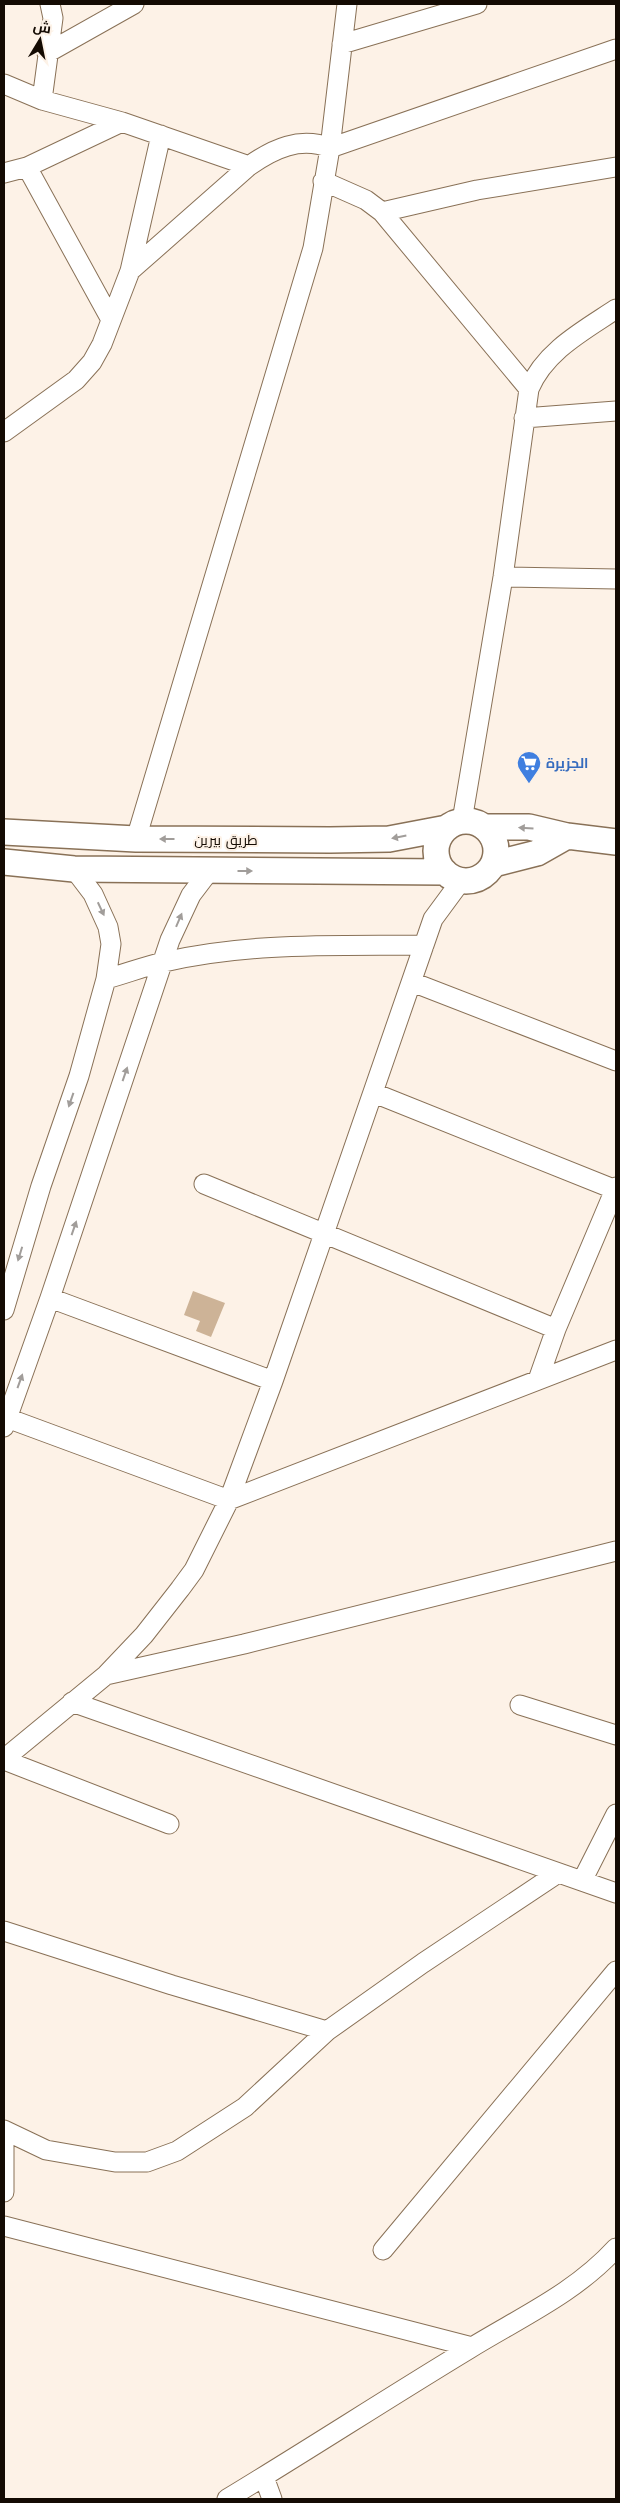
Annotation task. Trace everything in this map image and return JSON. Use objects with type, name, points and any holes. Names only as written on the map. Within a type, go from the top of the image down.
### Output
[{"type":"main road","name":"طريق بيرين","points":[[4,832],[136,839],[389,839],[465,825],[528,827],[567,836],[616,842]]},
{"type":"main road","points":[[453,876],[440,866],[436,849],[441,834],[465,825],[495,840],[496,856],[494,864]]},
{"type":"main road","points":[[4,862],[74,869],[210,870],[480,878],[494,864],[537,852],[567,836]]},
{"type":"street","points":[[42,100],[53,18],[50,4]]},
{"type":"street","points":[[47,53],[134,4]]},
{"type":"street","points":[[136,839],[300,296],[312,248],[330,148],[348,4]]},
{"type":"street","points":[[342,44],[477,4]]},
{"type":"street","points":[[130,272],[249,166],[270,152],[290,145],[310,143],[330,148],[616,49]]},
{"type":"street","points":[[4,84],[42,100],[122,122],[249,166]]},
{"type":"street","points":[[4,173],[27,167],[122,122]]},
{"type":"street","points":[[4,432],[76,380],[92,362],[102,344],[110,318],[130,272],[161,135]]},
{"type":"street","points":[[27,167],[110,318]]},
{"type":"street","points":[[382,212],[477,190],[616,167]]},
{"type":"street","points":[[323,181],[366,200],[382,212],[529,389]]},
{"type":"street","points":[[465,825],[503,577],[529,389],[541,365],[570,340],[616,309]]},
{"type":"street","points":[[524,418],[616,411]]},
{"type":"street","points":[[503,577],[616,579]]},
{"type":"street","points":[[4,1310],[41,1186],[79,1076],[106,980],[111,944],[108,927],[93,894],[74,869]]},
{"type":"street","points":[[210,870],[191,895],[170,940],[50,1298],[6,1422],[229,1500],[616,1350]]},
{"type":"street","points":[[169,1824],[4,1760],[106,1675],[144,1635],[194,1570],[229,1500],[326,1233],[424,945],[453,876]]},
{"type":"street","points":[[106,980],[164,962],[237,950],[275,947],[424,945]]},
{"type":"street","points":[[412,982],[616,1062]]},
{"type":"street","points":[[374,1093],[616,1189],[556,1329],[538,1380]]},
{"type":"street","points":[[204,1184],[556,1329]]},
{"type":"street","points":[[50,1298],[273,1381]]},
{"type":"street","points":[[106,1675],[244,1644],[616,1551]]},
{"type":"street","points":[[72,1702],[616,1893]]},
{"type":"street","points":[[520,1705],[616,1734]]},
{"type":"street","points":[[582,1881],[616,1814]]},
{"type":"street","points":[[4,2130],[46,2150],[115,2162],[147,2162],[177,2151],[245,2107],[327,2031],[423,1963],[558,1874]]},
{"type":"street","points":[[4,1931],[172,1985],[327,2031]]},
{"type":"street","points":[[383,2250],[616,1971]]},
{"type":"street","points":[[4,2142],[4,2192]]},
{"type":"street","points":[[4,2226],[472,2347]]},
{"type":"street","points":[[227,2499],[472,2347],[531,2314],[593,2272],[616,2248]]},
{"type":"street","points":[[264,2477],[272,2499]]},
{"type":"building","points":[[193,1291],[225,1303],[211,1337],[196,1331],[200,1321],[184,1315]]},
{"type":"place","name":"الجزيرة","points":[[529,784]]}]
